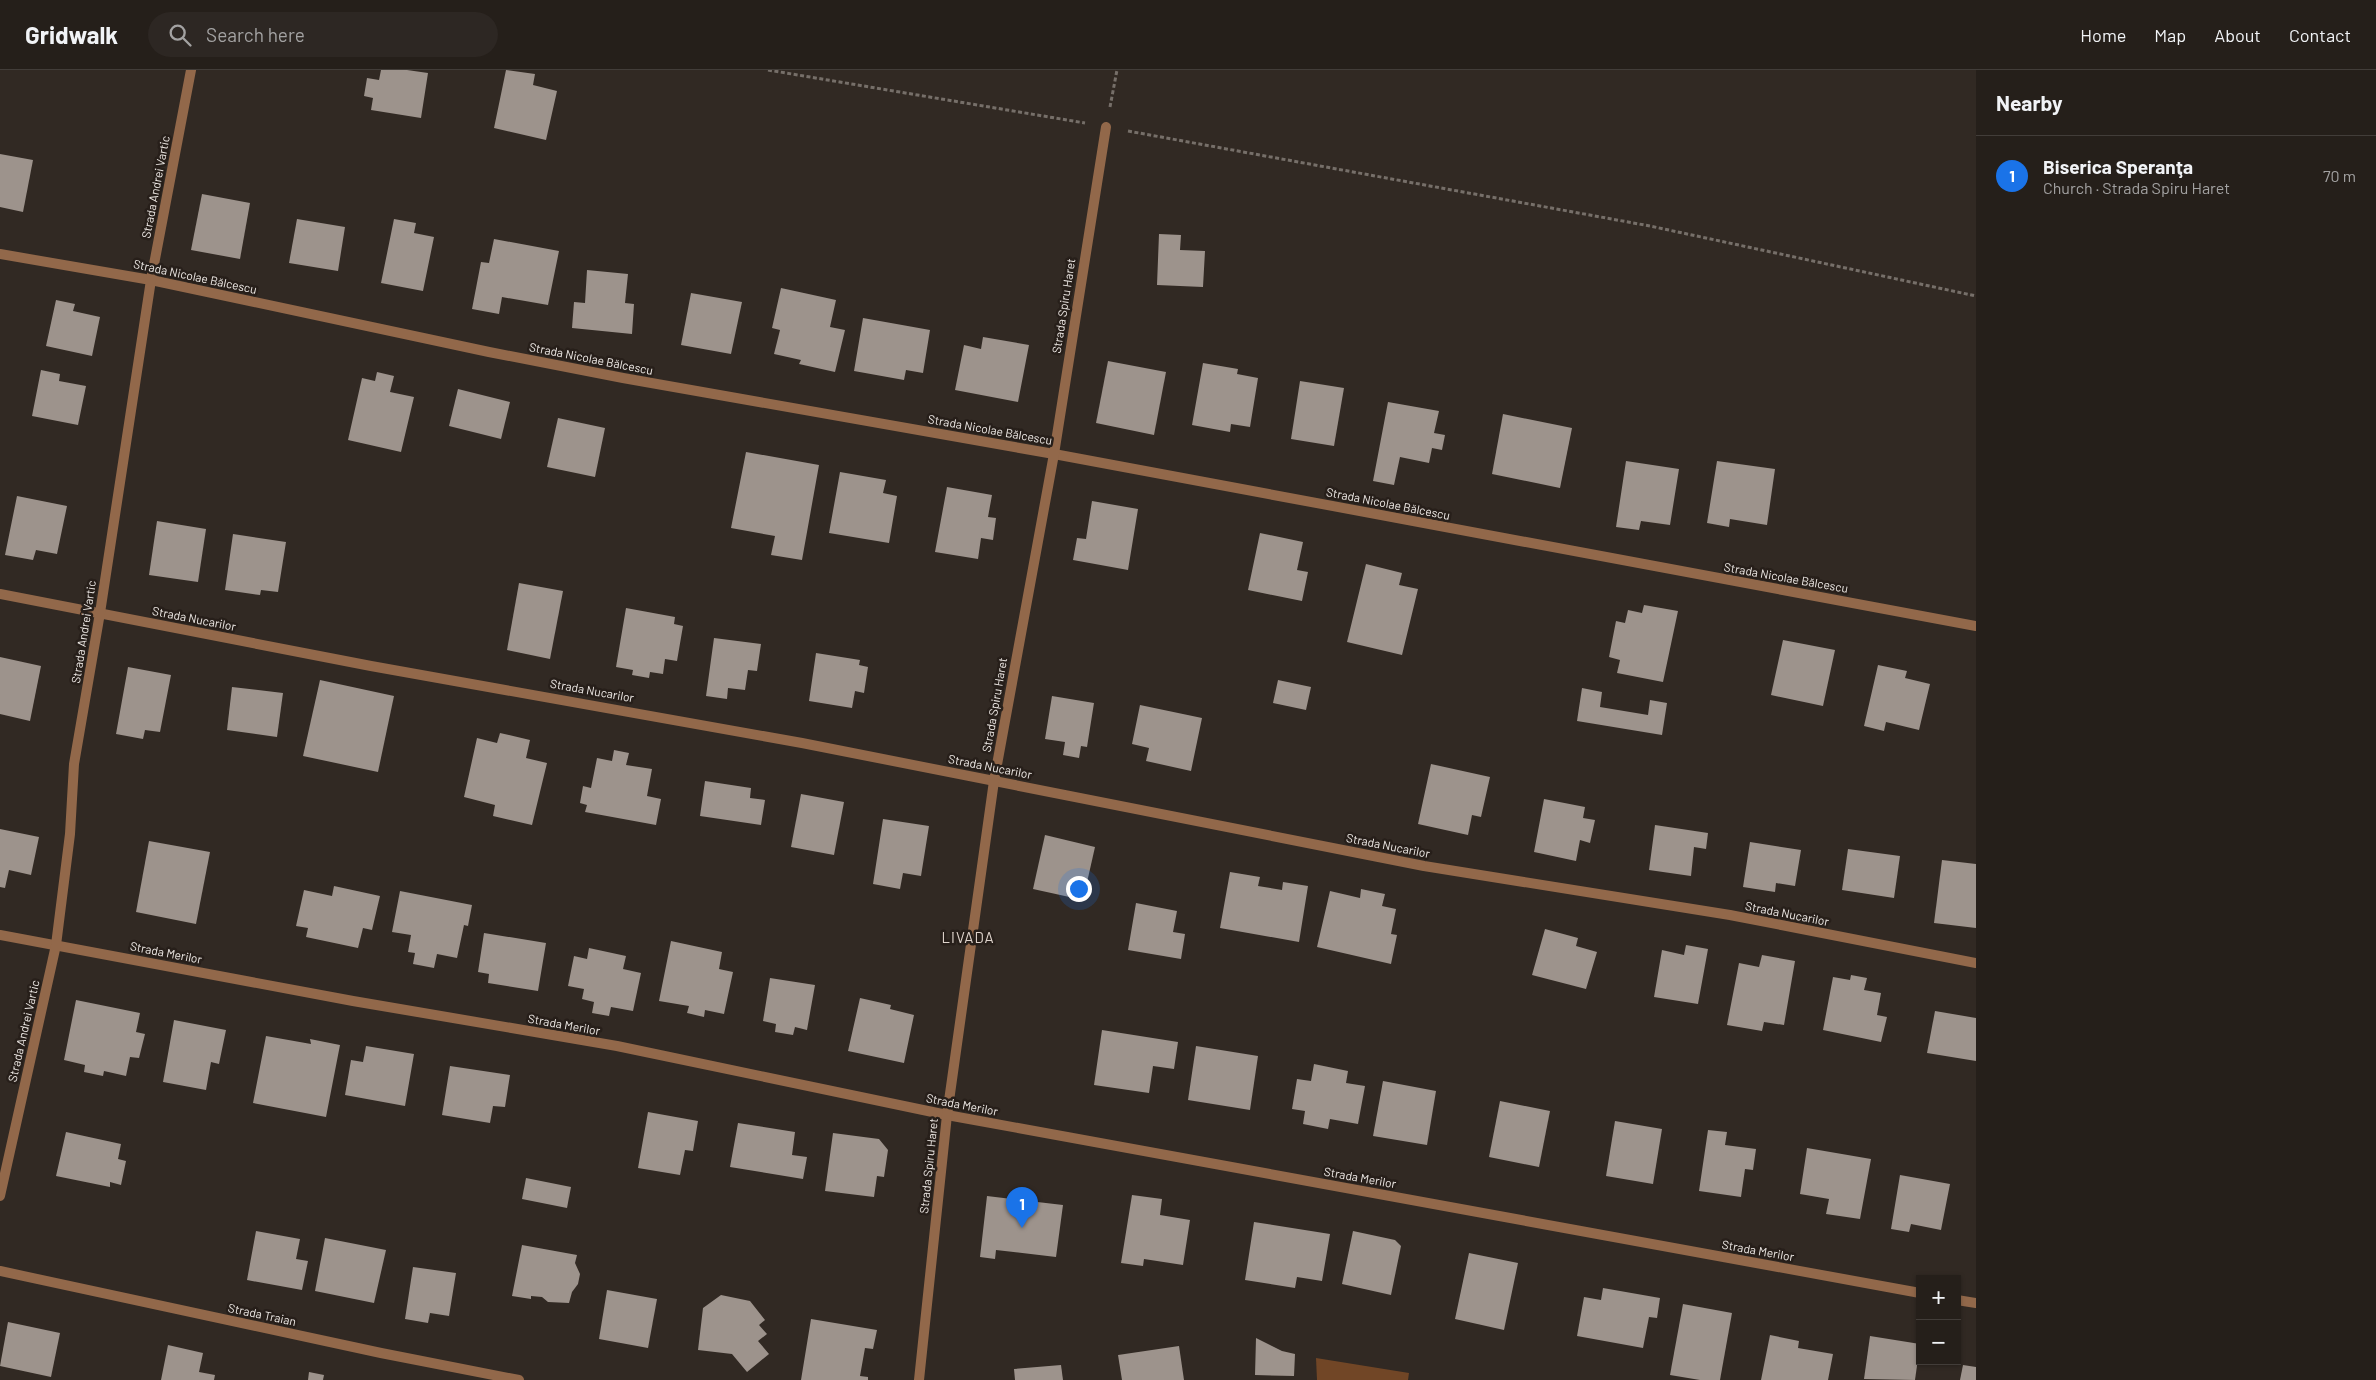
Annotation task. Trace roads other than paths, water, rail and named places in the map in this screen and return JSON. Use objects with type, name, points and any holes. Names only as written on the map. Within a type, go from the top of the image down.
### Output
[{"type":"street","name":"Strada Andrei Vartic","points":[[0,1196],[56,945],[70,834],[74,764],[100,613],[151,280],[191,70]]},
{"type":"street","name":"Strada Spiru Haret","points":[[919,1380],[947,1115],[994,781],[1054,454],[1106,127]]},
{"type":"street","name":"Strada Nicolae Bălcescu","points":[[0,254],[151,280],[489,352],[1054,454],[1976,626]]},
{"type":"street","name":"Strada Nucarilor","points":[[0,594],[371,666],[793,741],[1424,866],[1730,915],[1976,963]]},
{"type":"street","name":"Strada Merilor","points":[[0,935],[353,1001],[617,1046],[947,1115],[1916,1292]]},
{"type":"street","name":"Strada Traian","points":[[0,1271],[381,1353],[518,1380]]},
{"type":"street","points":[[1961,1301],[1976,1303]]},
{"type":"place","name":"Biserica Speranţa","points":[[1022,1228]]},
{"type":"district","name":"LIVADA","points":[[968,938]]}]
